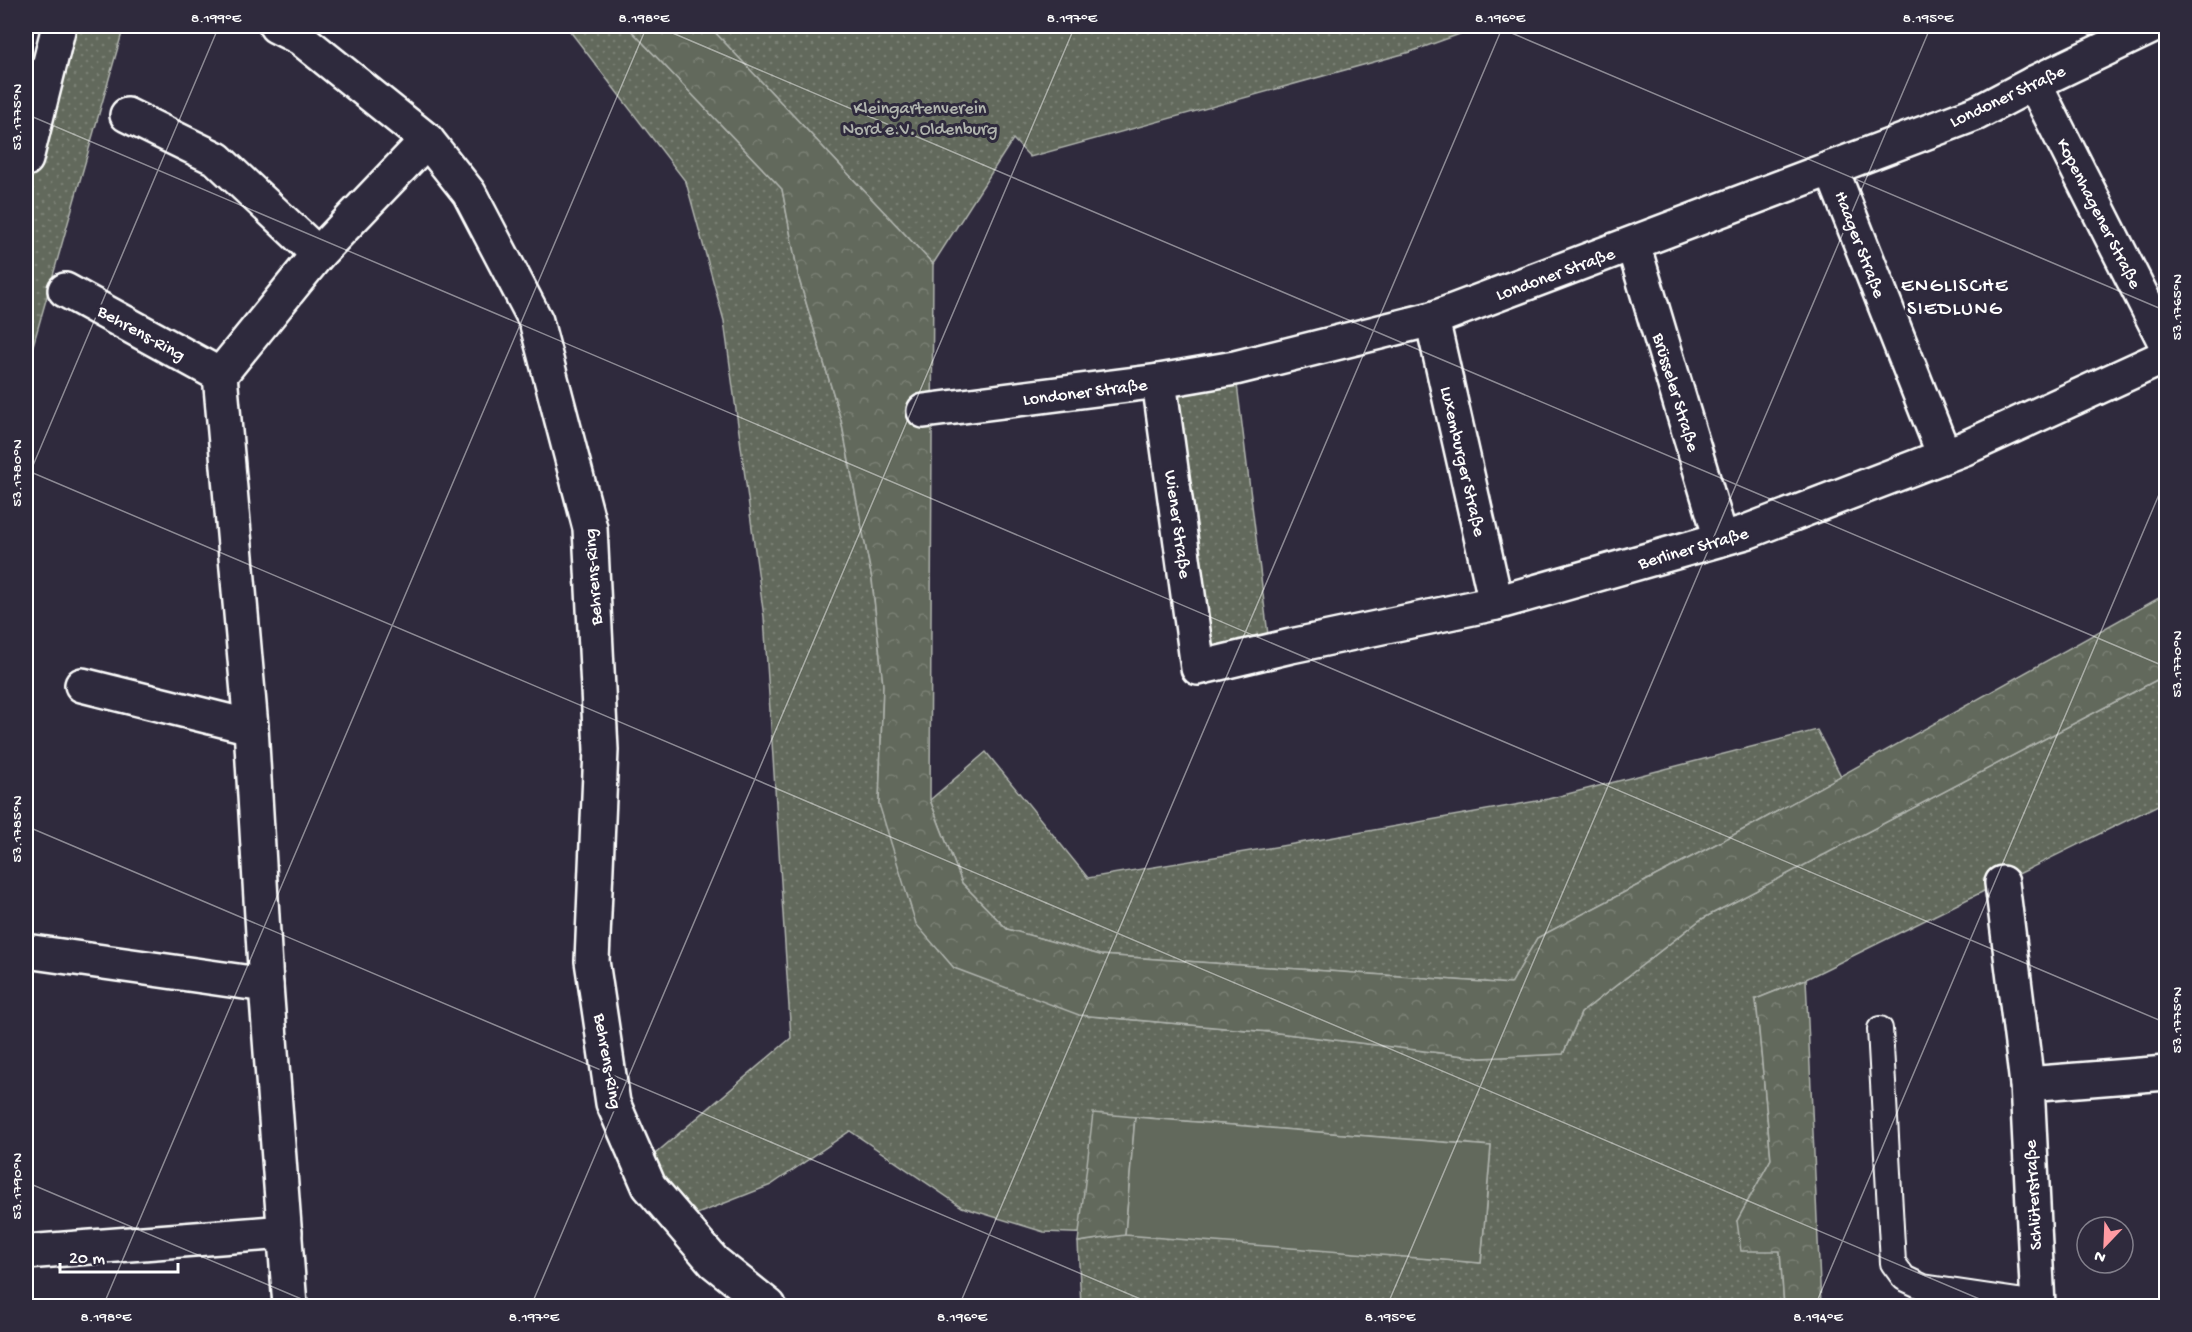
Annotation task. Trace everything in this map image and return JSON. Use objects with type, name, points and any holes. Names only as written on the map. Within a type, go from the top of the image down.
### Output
[{"type":"street","points":[[26,159],[59,26]]},
{"type":"street","name":"Behrens-Ring","points":[[276,26],[300,38],[427,140],[468,193],[536,321],[590,528],[601,750],[592,961],[613,1103],[649,1186],[714,1262],[768,1306]]},
{"type":"street","name":"Londoner Straße","points":[[924,411],[1159,381],[1235,368],[1432,319],[1977,113],[2034,82],[2153,26]]},
{"type":"street","name":"Kopenhagener Straße","points":[[2034,82],[2166,344]]},
{"type":"street","points":[[127,115],[217,159],[318,254]]},
{"type":"street","points":[[290,1306],[266,985],[251,727],[220,375],[318,254],[427,140]]},
{"type":"street","name":"Haager Straße","points":[[1832,168],[1944,455]]},
{"type":"street","name":"Brüsseler Straße","points":[[1632,244],[1721,539]]},
{"type":"street","name":"Behrens-Ring","points":[[65,290],[220,375]]},
{"type":"street","name":"Luxemburger Straße","points":[[1432,319],[1496,603]]},
{"type":"street","name":"Berliner Straße","points":[[1198,668],[1496,603],[1746,532],[1944,455],[2166,356]]},
{"type":"street","name":"Wiener Straße","points":[[1159,381],[1198,668]]},
{"type":"street","points":[[82,685],[251,727]]},
{"type":"street","name":"Schlüterstraße","points":[[2002,883],[2027,1084],[2038,1305]]},
{"type":"street","points":[[26,951],[266,985]]},
{"type":"street","points":[[2027,1084],[2166,1073]]},
{"type":"street","points":[[26,1252],[285,1232]]},
{"type":"lane","points":[[1880,1029],[1893,1263],[1904,1278],[1923,1287],[2038,1305]]},
{"type":"green space","points":[[59,26],[124,26],[26,370],[26,159]]},
{"type":"green space","points":[[566,26],[627,26],[782,189],[799,279],[841,420],[872,579],[883,685],[879,804],[1079,1015],[1270,1032],[1481,1058],[1563,1054],[1581,1013],[1700,920],[2166,675],[2166,801],[1806,979],[1756,999],[1771,1159],[1737,1221],[1780,1250],[1784,1306],[1081,1306],[1078,1242],[1121,1235],[1044,1232],[962,1207],[850,1131],[771,1185],[679,1221],[641,1166],[791,1038],[764,617],[724,321],[686,182]],"holes":[[[1135,1117],[1491,1146],[1481,1263],[1125,1234]]]},
{"type":"green space","points":[[627,26],[709,26],[933,264],[930,800],[962,883],[1007,929],[1100,955],[1511,984],[1537,938],[1758,822],[2166,594],[2166,675],[1700,920],[1581,1013],[1563,1054],[1481,1058],[1270,1032],[1079,1015],[954,968],[916,924],[879,804],[883,685],[872,579],[841,420],[799,279],[782,189]]},
{"type":"green space","name":"Kleingartenverein Nord e.V. Oldenburg","points":[[709,26],[1482,26],[1410,52],[1030,157],[1013,139],[933,264]]},
{"type":"green space","points":[[1235,368],[1270,651],[1198,668],[1159,381]]},
{"type":"green space","points":[[1817,730],[1841,776],[1537,938],[1511,984],[1100,955],[1007,929],[962,883],[930,800],[986,752],[1088,878],[1548,799]]},
{"type":"green space","points":[[1806,979],[1821,1306],[1784,1306],[1780,1251],[1741,1251],[1737,1221],[1771,1159],[1756,999]]},
{"type":"green space","points":[[1093,1113],[1135,1117],[1125,1235],[1078,1242]]},
{"type":"green space","points":[[1135,1117],[1491,1146],[1481,1263],[1125,1235]]},
{"type":"district","name":"ENGLISCHE SIEDLUNG","points":[[1955,296]]}]
